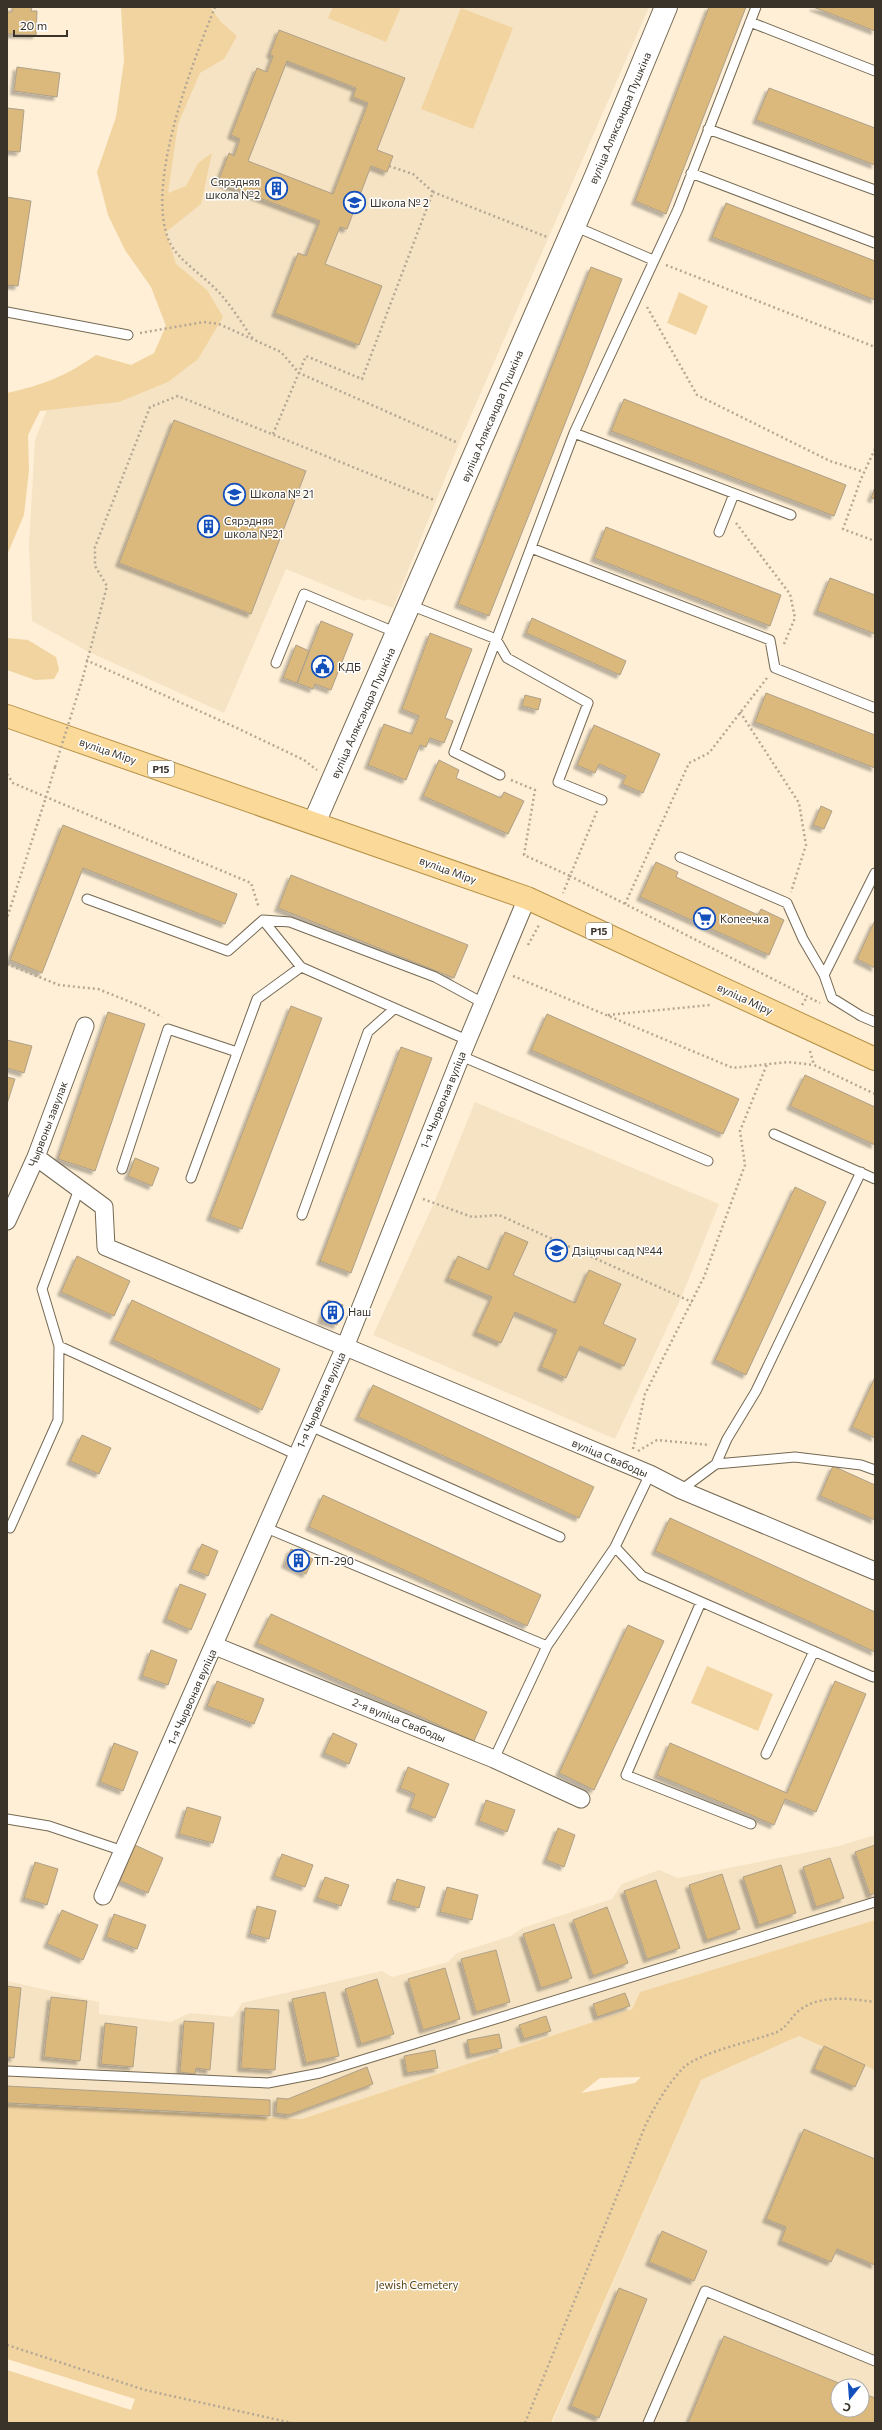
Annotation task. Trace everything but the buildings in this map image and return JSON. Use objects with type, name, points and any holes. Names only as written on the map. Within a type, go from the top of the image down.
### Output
[{"type":"main road","name":"вуліца Міру","points":[[7,716],[527,898],[875,1059]]},
{"type":"street","name":"вуліца Аляксандра Пушкіна","points":[[314,823],[398,634],[574,226],[666,7]]},
{"type":"street","name":"1-я Чырвоная вуліца","points":[[103,1896],[215,1646],[264,1528],[345,1347],[467,1040],[527,898]]},
{"type":"street","name":"Чырвоны завулак","points":[[7,1221],[36,1157],[85,1026]]},
{"type":"street","points":[[36,1157],[79,1188]]},
{"type":"street","name":"вуліца Свабоды","points":[[79,1188],[104,1207],[106,1248],[650,1474],[681,1490],[875,1571]]},
{"type":"street","name":"2-я вуліца Свабоды","points":[[215,1646],[494,1759],[581,1799]]},
{"type":"lane","points":[[500,775],[454,752],[574,433],[638,291],[678,209],[756,7]]},
{"type":"lane","points":[[750,22],[875,71]]},
{"type":"lane","points":[[708,129],[875,190]]},
{"type":"lane","points":[[691,173],[875,243]]},
{"type":"lane","points":[[574,226],[653,260]]},
{"type":"lane","points":[[7,312],[128,335]]},
{"type":"lane","points":[[574,433],[791,515]]},
{"type":"lane","points":[[719,532],[734,494]]},
{"type":"lane","points":[[531,548],[770,640],[775,668],[875,708]]},
{"type":"lane","points":[[276,663],[304,594],[398,634]]},
{"type":"lane","points":[[410,605],[496,639],[507,658],[588,703],[558,782],[602,800]]},
{"type":"lane","points":[[680,857],[787,903],[803,939],[824,975],[832,998],[861,1016],[875,1022]]},
{"type":"lane","points":[[824,975],[875,873]]},
{"type":"lane","points":[[87,899],[228,951],[263,920],[290,922],[435,977],[483,1003]]},
{"type":"lane","points":[[263,920],[301,967],[467,1040]]},
{"type":"lane","points":[[191,1178],[257,999],[301,967]]},
{"type":"lane","points":[[302,1215],[368,1032],[394,1009]]},
{"type":"lane","points":[[122,1169],[168,1029],[238,1052]]},
{"type":"lane","points":[[461,1056],[708,1161]]},
{"type":"lane","points":[[774,1134],[875,1179]]},
{"type":"lane","points":[[681,1490],[716,1464],[756,1391],[861,1172]]},
{"type":"lane","points":[[10,1528],[58,1420],[59,1346],[42,1289],[79,1188]]},
{"type":"lane","points":[[59,1346],[297,1455]]},
{"type":"lane","points":[[310,1426],[560,1537]]},
{"type":"lane","points":[[716,1464],[795,1457],[861,1465],[875,1470]]},
{"type":"lane","points":[[494,1759],[546,1646],[616,1547],[650,1474]]},
{"type":"lane","points":[[264,1528],[546,1646]]},
{"type":"lane","points":[[616,1547],[642,1576],[873,1678],[875,1676]]},
{"type":"lane","points":[[701,1602],[626,1775],[751,1824]]},
{"type":"lane","points":[[766,1754],[814,1651]]},
{"type":"lane","points":[[7,1818],[49,1826],[123,1851]]},
{"type":"lane","points":[[7,2071],[268,2083],[305,2076],[875,1902]]},
{"type":"lane","points":[[648,2423],[705,2292],[875,2361]]},
{"type":"path","points":[[216,7],[178,106],[161,196],[166,232],[175,250],[223,297],[253,339]]},
{"type":"path","points":[[389,166],[412,174],[433,192],[548,238]]},
{"type":"path","points":[[273,434],[306,356],[362,380],[433,192]]},
{"type":"path","points":[[653,260],[875,347]]},
{"type":"path","points":[[638,291],[697,395],[830,461],[864,472]]},
{"type":"path","points":[[128,335],[204,322],[219,324],[281,352],[299,373],[462,445]]},
{"type":"path","points":[[7,918],[83,677],[86,660],[108,586],[95,566],[95,546],[150,407],[178,396],[434,500]]},
{"type":"path","points":[[875,449],[864,472],[843,529],[875,541]]},
{"type":"path","points":[[625,904],[689,763],[709,753],[775,668],[795,618],[790,594],[727,511]]},
{"type":"path","points":[[86,660],[304,760],[322,773]]},
{"type":"path","points":[[740,712],[799,803],[806,845],[787,903]]},
{"type":"path","points":[[7,774],[13,783],[251,883],[263,920]]},
{"type":"path","points":[[500,775],[535,790],[524,855],[570,876],[827,1007]]},
{"type":"path","points":[[560,899],[602,800]]},
{"type":"path","points":[[525,950],[539,925]]},
{"type":"path","points":[[7,964],[59,986],[98,989],[121,998],[163,1018],[168,1029]]},
{"type":"path","points":[[514,969],[511,975],[733,1068],[788,1062],[814,1065]]},
{"type":"path","points":[[801,1008],[807,996]]},
{"type":"path","points":[[606,1015],[717,1005]]},
{"type":"path","points":[[724,1447],[657,1440],[632,1454],[645,1394],[704,1277],[745,1165],[740,1131],[767,1064]]},
{"type":"path","points":[[419,1206],[425,1191]]},
{"type":"path","points":[[422,1198],[472,1217],[499,1214],[692,1302]]},
{"type":"path","points":[[525,2423],[646,2124],[658,2100],[683,2068],[718,2052],[784,2028],[801,2010],[818,2003],[837,1998],[875,2002]]},
{"type":"path","points":[[7,2345],[145,2390],[292,2423]]},
{"type":"shaded area","points":[[201,7],[649,7],[462,436],[393,608],[368,599],[364,601],[286,569],[224,713],[89,652],[32,621],[29,545],[35,440],[52,397],[150,369],[172,307],[135,168]]},
{"type":"shaded area","name":"Дзіцячы сад №44","points":[[475,1102],[719,1204],[681,1298],[615,1439],[373,1335],[434,1203]]},
{"type":"shaded area","points":[[875,1835],[875,1920],[640,1992],[632,2009],[302,2119],[7,2105],[7,1981],[99,2002],[99,2014],[171,2022],[190,2013],[233,2017],[242,2003],[382,1971],[392,1977],[448,1962],[457,1953],[511,1936],[522,1928],[612,1899],[622,1884],[659,1870],[678,1878],[839,1846]]},
{"type":"shaded area","points":[[799,2036],[875,2070],[875,2423],[552,2423],[701,2080]]},
{"type":"green space","points":[[121,7],[210,7],[221,22],[237,36],[224,59],[200,73],[178,124],[168,193],[186,186],[198,163],[212,153],[201,204],[166,232],[176,264],[207,290],[223,317],[198,359],[168,382],[119,402],[40,411],[28,435],[29,470],[24,515],[7,555],[7,393],[32,387],[54,379],[74,369],[96,355],[131,365],[154,353],[166,326],[151,287],[125,250],[108,215],[97,172],[116,117],[124,61]]},
{"type":"green space","points":[[333,7],[401,7],[386,42],[328,18]]},
{"type":"green space","points":[[461,8],[513,28],[473,129],[421,109]]},
{"type":"green space","points":[[679,292],[708,306],[696,335],[667,323]]},
{"type":"green space","points":[[7,638],[28,640],[56,657],[59,670],[54,679],[35,680],[7,670]]},
{"type":"green space","points":[[707,1666],[773,1694],[758,1731],[691,1703]]},
{"type":"green space","name":"Jewish Cemetery","points":[[875,1920],[875,2070],[799,2036],[701,2080],[551,2423],[7,2423],[7,2370],[131,2410],[135,2399],[7,2359],[7,2105],[302,2119],[632,2009],[640,1992]],"holes":[[[641,2077],[635,2083],[581,2093],[600,2078]]]},
{"type":"place","name":"Сярэдняя школа №2","points":[[276,188]]},
{"type":"place","name":"Школа № 2","points":[[354,203]]},
{"type":"place","name":"Школа № 21","points":[[235,494]]},
{"type":"place","name":"Сярэдняя школа №21","points":[[209,527]]},
{"type":"place","name":"КДБ","points":[[322,667]]},
{"type":"place","name":"Копеечка","points":[[704,919]]},
{"type":"place","name":"Дзіцячы сад №44","points":[[556,1251]]},
{"type":"place","name":"Наш","points":[[332,1312]]},
{"type":"place","name":"ТП-290","points":[[299,1561]]}]
